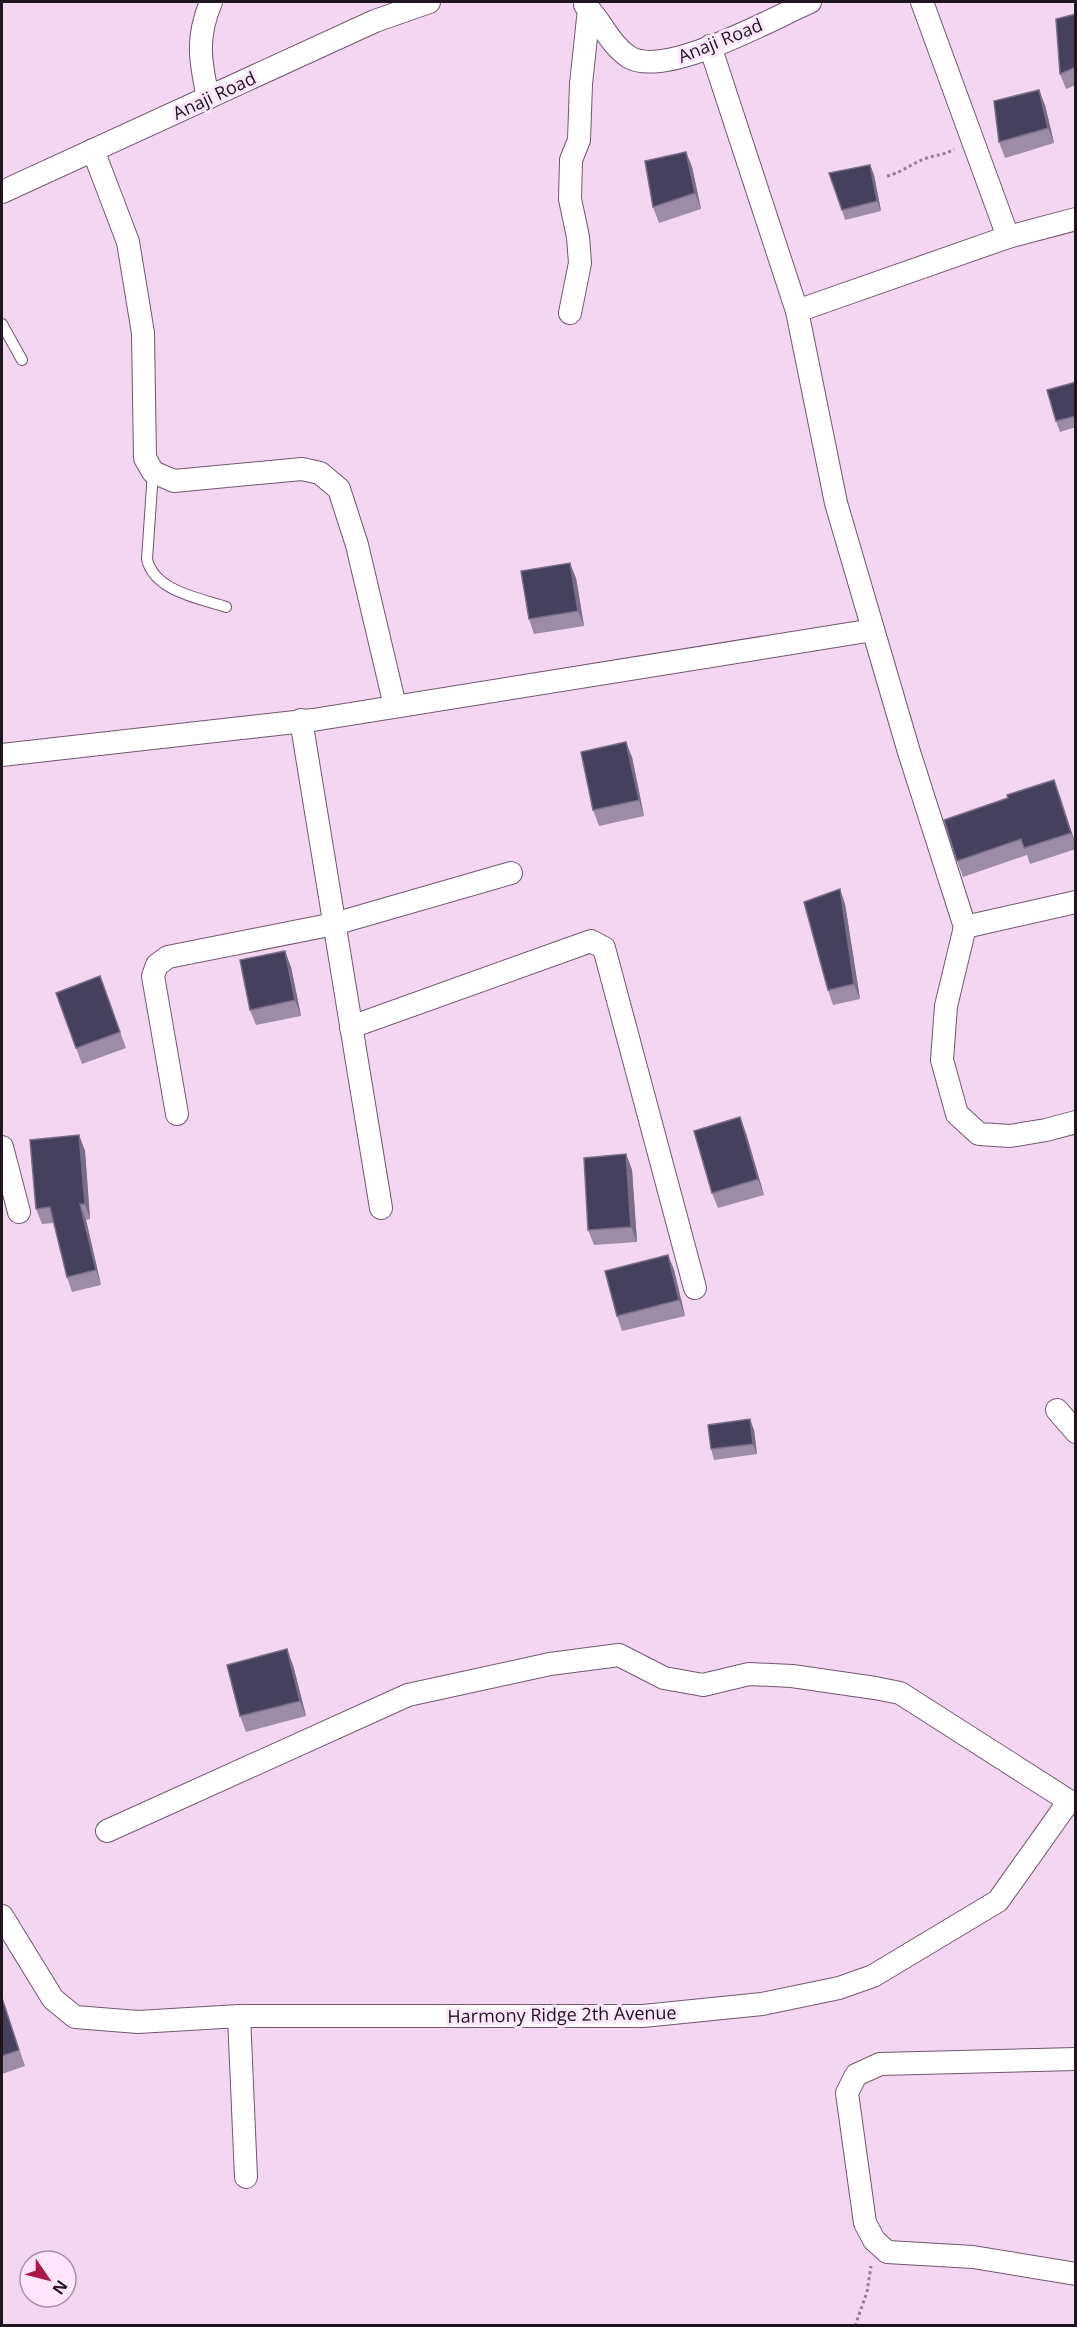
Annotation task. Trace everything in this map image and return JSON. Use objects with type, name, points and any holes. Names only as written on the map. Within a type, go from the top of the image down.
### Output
[{"type":"street","points":[[208,98],[200,58],[202,23],[211,2]]},
{"type":"street","name":"Anaji Road","points":[[2,192],[375,21],[429,2]]},
{"type":"street","name":"Anaji Road","points":[[585,5],[616,47],[632,58],[657,63],[684,57],[810,2]]},
{"type":"street","points":[[922,2],[1008,237]]},
{"type":"street","points":[[570,313],[576,291],[579,262],[578,237],[570,199],[571,160],[579,140],[585,5]]},
{"type":"street","points":[[710,46],[797,311],[836,503],[965,927],[946,1006],[942,1060],[957,1114],[979,1134],[1010,1136],[1076,1122]]},
{"type":"street","points":[[93,150],[128,242],[143,333],[146,458],[153,472],[174,481],[302,468],[320,473],[339,489],[357,545],[395,706]]},
{"type":"street","points":[[797,311],[1008,237],[1074,223]]},
{"type":"street","points":[[2,754],[301,720],[873,630]]},
{"type":"street","points":[[301,720],[381,1208]]},
{"type":"street","points":[[177,1114],[153,976],[157,965],[168,957],[334,924],[511,873]]},
{"type":"street","points":[[965,927],[1076,902]]},
{"type":"street","points":[[351,1027],[591,941],[604,948],[695,1288]]},
{"type":"street","points":[[2,1148],[18,1212]]},
{"type":"street","points":[[1057,1410],[1076,1432]]},
{"type":"street","points":[[107,1831],[408,1695],[550,1664],[619,1655],[664,1678],[703,1685],[749,1674],[792,1676],[875,1688],[900,1694],[1072,1802]]},
{"type":"street","name":"Harmony Ridge 2th Avenue","points":[[2,1916],[53,2000],[75,2017],[138,2022],[239,2016],[643,2016],[762,2004],[839,1988],[873,1976],[998,1901],[1072,1802]]},
{"type":"street","points":[[239,2016],[246,2176]]},
{"type":"street","points":[[1076,2059],[880,2064],[856,2075],[847,2093],[865,2223],[873,2240],[887,2252],[972,2257],[1076,2274]]},
{"type":"lane","points":[[2,324],[22,360]]},
{"type":"lane","points":[[153,472],[147,559],[149,567],[164,585],[226,607]]},
{"type":"path","points":[[887,176],[897,174],[927,158],[948,153],[964,145],[972,137]]},
{"type":"path","points":[[855,2325],[867,2292],[873,2240]]},
{"type":"building","points":[[1076,14],[1076,67],[1060,74],[1056,19]]},
{"type":"building","points":[[1039,90],[1048,128],[999,142],[994,101]]},
{"type":"building","points":[[686,152],[695,193],[653,207],[645,161]]},
{"type":"building","points":[[870,165],[877,201],[842,210],[829,173]]},
{"type":"building","points":[[1076,382],[1076,416],[1056,421],[1047,390]]},
{"type":"building","points":[[570,563],[578,611],[529,619],[521,571]]},
{"type":"building","points":[[626,742],[639,800],[593,810],[581,752]]},
{"type":"building","points":[[1054,780],[1071,833],[1024,848],[1021,839],[957,861],[944,820],[1008,798],[1007,795]]},
{"type":"building","points":[[840,889],[854,984],[828,990],[804,902]]},
{"type":"building","points":[[285,951],[295,1000],[250,1010],[240,960]]},
{"type":"building","points":[[100,976],[120,1032],[76,1048],[56,993]]},
{"type":"building","points":[[740,1117],[758,1179],[712,1193],[694,1131]]},
{"type":"building","points":[[79,1135],[85,1204],[80,1204],[96,1270],[67,1277],[50,1207],[36,1209],[30,1140]]},
{"type":"building","points":[[626,1154],[631,1227],[588,1230],[584,1158]]},
{"type":"building","points":[[668,1255],[679,1300],[617,1316],[605,1271]]},
{"type":"building","points":[[750,1419],[753,1444],[711,1449],[708,1425]]},
{"type":"building","points":[[287,1649],[300,1701],[240,1716],[227,1665]]},
{"type":"building","points":[[2,1998],[19,2050],[2,2056]]}]
